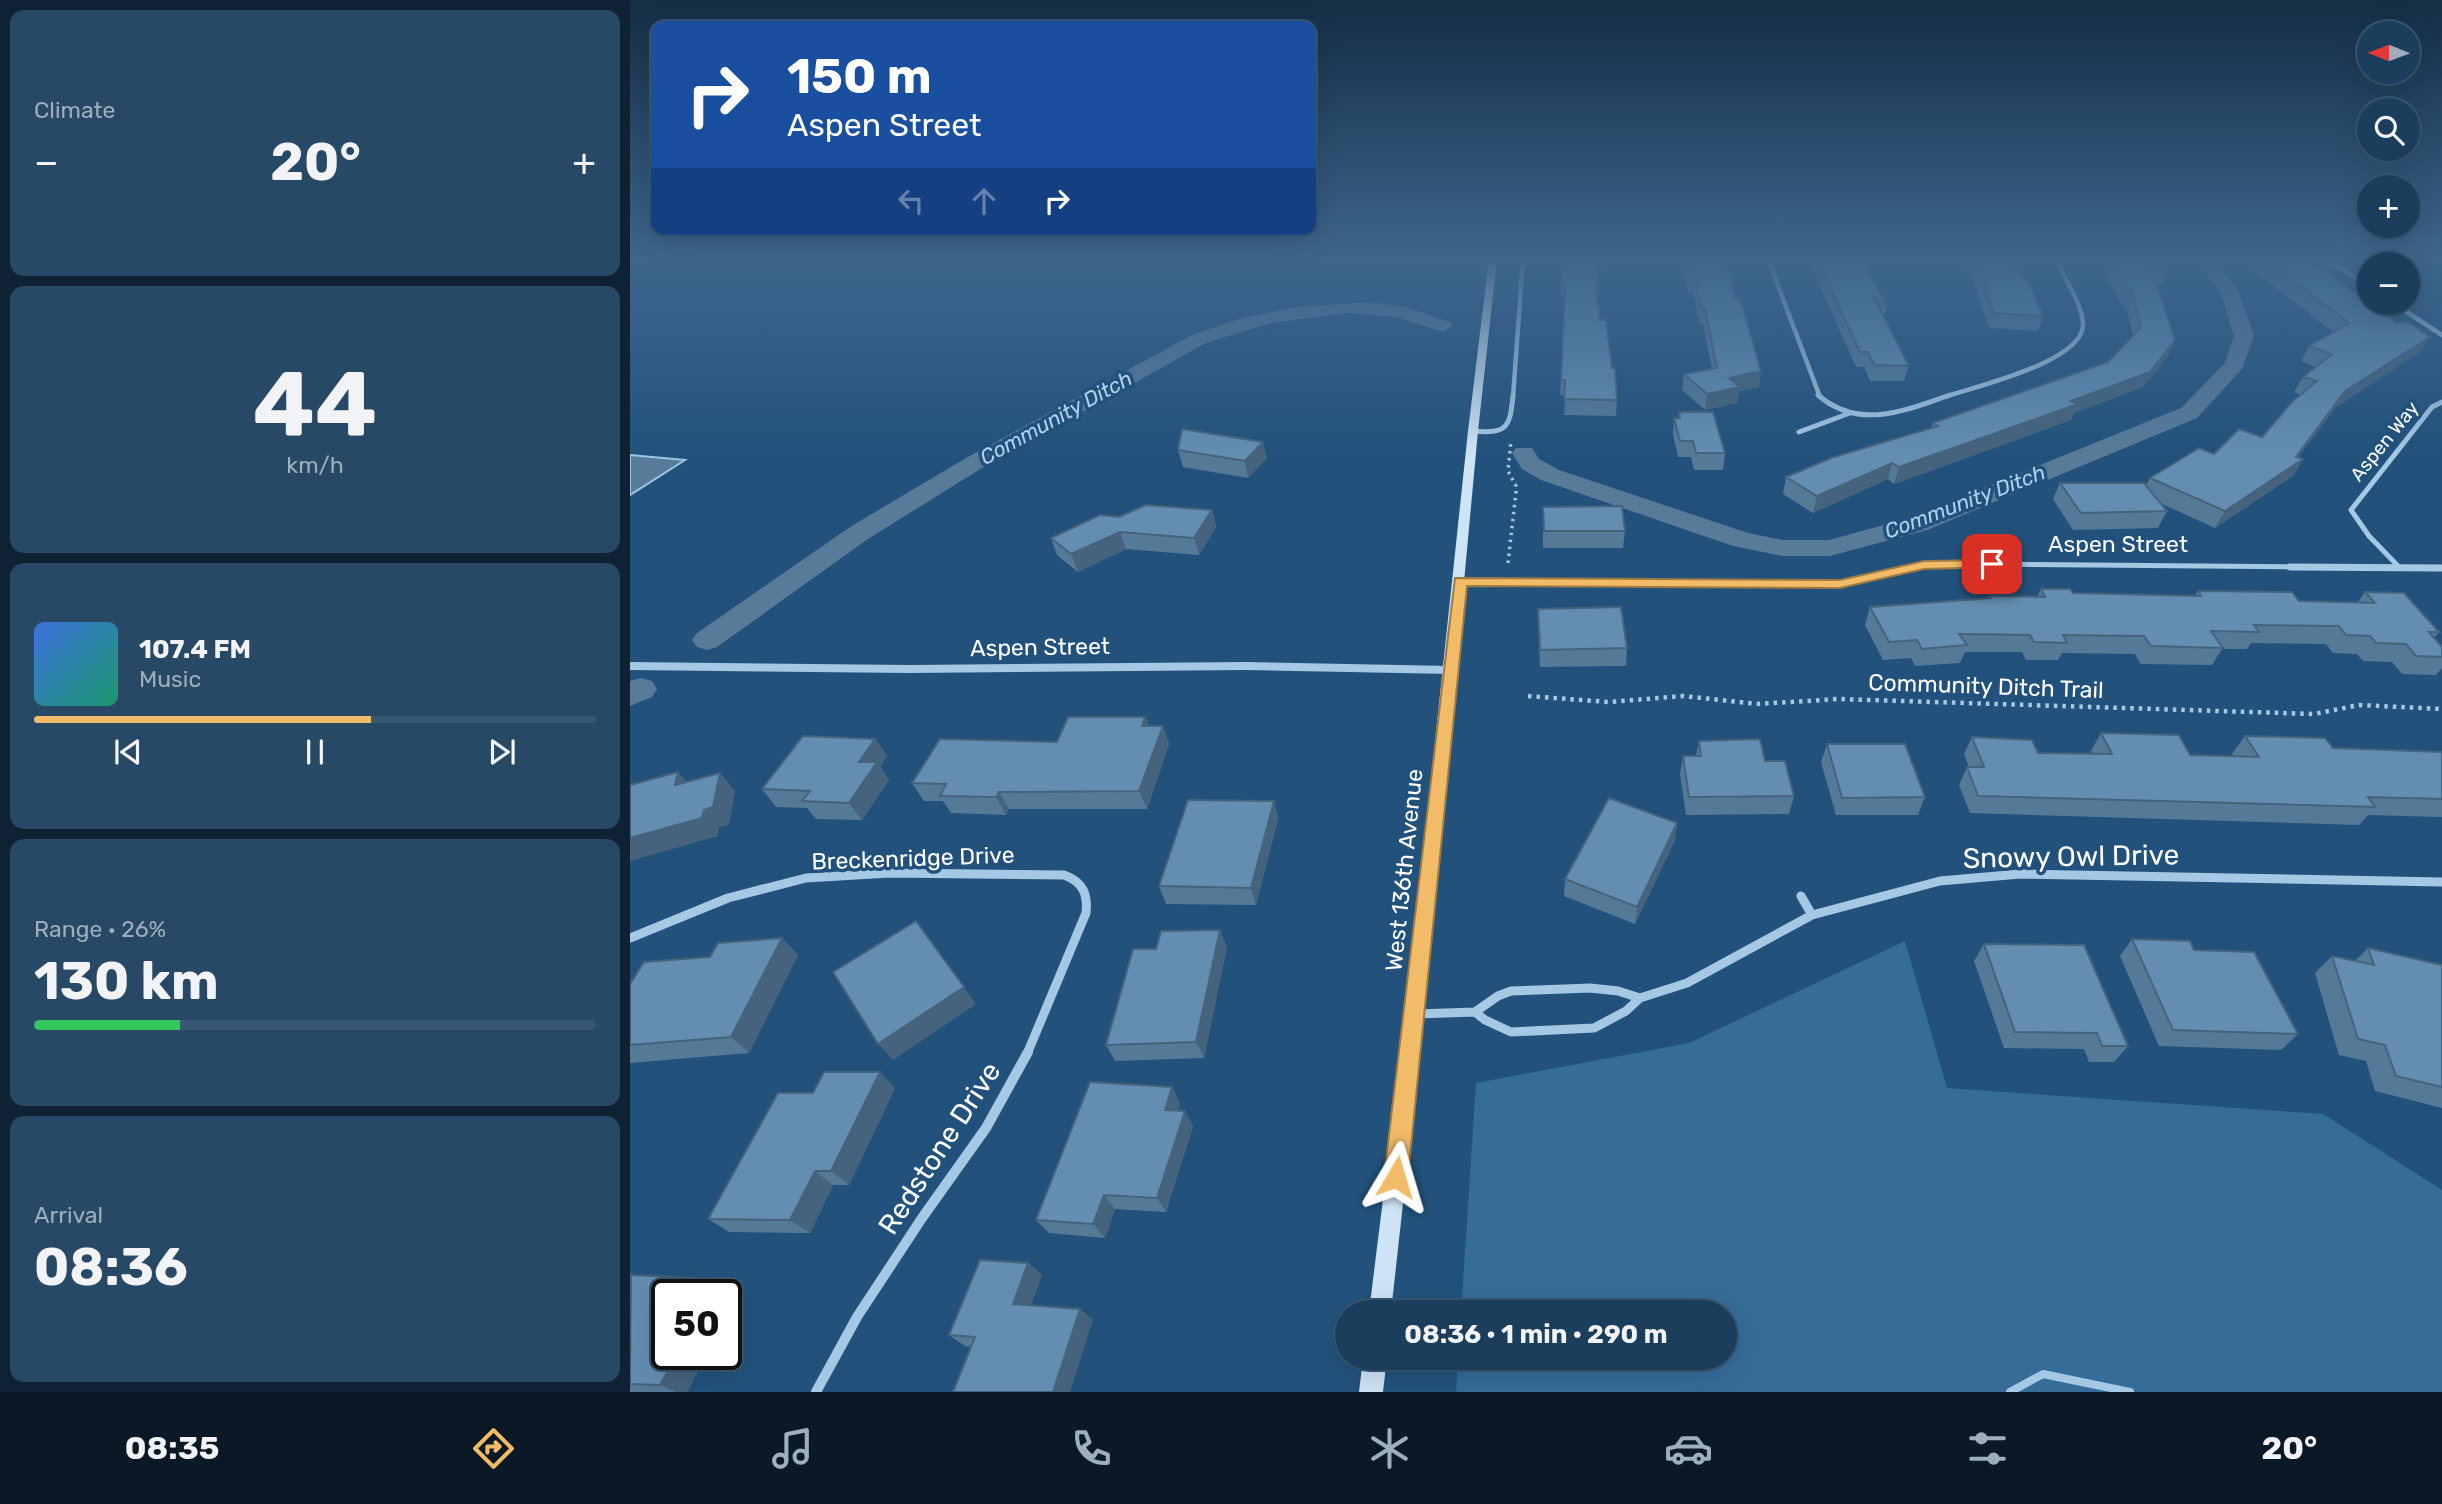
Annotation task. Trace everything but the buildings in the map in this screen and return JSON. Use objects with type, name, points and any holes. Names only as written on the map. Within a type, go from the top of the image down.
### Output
[{"type":"main road","name":"West 136th Avenue","points":[[1381,1300],[1415,1014],[1485,324]]},
{"type":"main road","points":[[1371,1392],[1374,1370]]},
{"type":"street","points":[[1473,431],[1499,432],[1507,427],[1511,419],[1518,324]]},
{"type":"street","points":[[1792,324],[1818,395],[1850,414]]},
{"type":"street","points":[[1799,432],[1850,414],[1891,415],[2054,360],[2068,351],[2081,335],[2082,324]]},
{"type":"street","points":[[2425,324],[2442,335]]},
{"type":"street","name":"Aspen Way","points":[[2400,568],[2369,536],[2351,510],[2432,407],[2442,402]]},
{"type":"street","name":"Aspen Street","points":[[1460,581],[1840,584],[1857,582],[1903,568],[1951,564],[2442,568]]},
{"type":"street","name":"Aspen Street","points":[[630,666],[910,669],[1245,666],[1451,670]]},
{"type":"street","name":"Breckenridge Drive","points":[[630,938],[702,907],[741,895],[830,875],[1056,873],[1072,876],[1079,881]]},
{"type":"street","name":"Snowy Owl Drive","points":[[1475,1012],[1485,1020],[1511,1032],[1594,1028],[1626,1012],[1640,998],[1687,983],[1812,915],[1940,880],[2020,873],[2442,882]]},
{"type":"street","name":"Redstone Drive","points":[[816,1392],[864,1306],[986,1128],[1029,1050],[1086,913],[1088,902],[1079,881]]},
{"type":"street","points":[[1801,896],[1812,915]]},
{"type":"street","points":[[1415,1014],[1475,1012],[1498,996],[1511,991],[1590,988],[1618,991],[1640,998]]},
{"type":"lane","points":[[2010,1392],[2043,1374],[2130,1392]]},
{"type":"path","points":[[1505,568],[1516,492],[1516,486],[1508,471],[1513,437]]},
{"type":"path","name":"Community Ditch Trail","points":[[1528,696],[1609,702],[1683,696],[1758,704],[1838,699],[2314,714],[2359,705],[2442,709]]},
{"type":"shaded area","points":[[630,455],[685,460],[630,495]]},
{"type":"shaded area","points":[[1905,941],[1947,1088],[2323,1114],[2442,1190],[2442,1392],[1456,1392],[1457,1370],[1737,1370],[1737,1300],[1462,1300],[1476,1083],[1689,1043]]},
{"type":"waterway","name":"Community Ditch","points":[[707,640],[859,533],[974,463],[1199,339],[1243,324]]},
{"type":"waterway","name":"Community Ditch","points":[[1437,324],[1443,326]]},
{"type":"waterway","name":"Community Ditch","points":[[1524,453],[1530,464],[1550,475],[1742,540],[1782,548],[1830,548],[1918,524],[2189,413],[2235,365],[2244,336],[2240,324]]},
{"type":"waterway","name":"Community Ditch","points":[[630,695],[641,689]]},
{"type":"route","points":[[1396,1177],[1460,581],[1840,584],[1924,565],[1992,564]]}]
